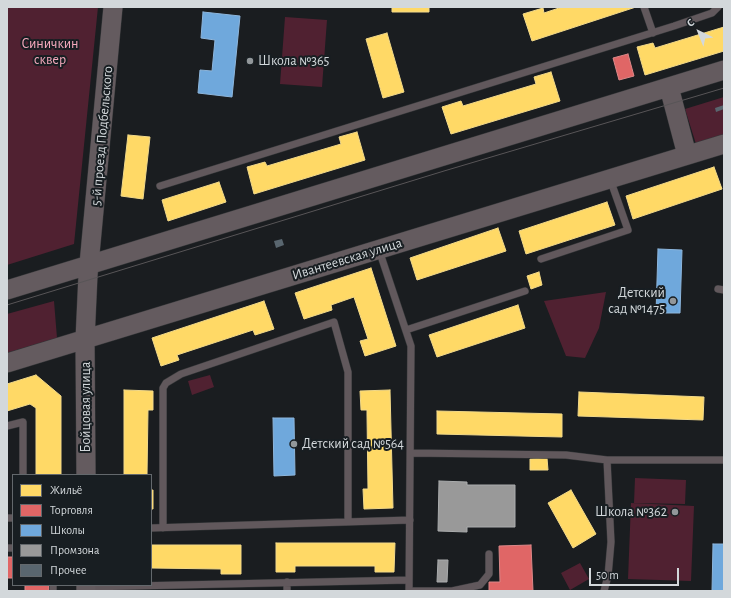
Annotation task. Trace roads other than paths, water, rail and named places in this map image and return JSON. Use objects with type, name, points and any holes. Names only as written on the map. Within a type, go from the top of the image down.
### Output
[{"type":"street","name":"5-й проезд Подбельского","points":[[85,340],[89,265],[113,7]]},
{"type":"street","points":[[7,290],[724,70]]},
{"type":"street","points":[[669,87],[687,155]]},
{"type":"street","name":"Ивантеевская улица","points":[[7,363],[724,144]]},
{"type":"street","name":"Бойцовая улица","points":[[85,340],[86,474]]},
{"type":"lane","points":[[644,7],[653,33]]},
{"type":"lane","points":[[160,186],[653,33],[712,13],[718,7]]},
{"type":"lane","points":[[541,259],[628,230],[610,179]]},
{"type":"lane","points":[[379,249],[411,346],[409,591],[452,591],[480,585],[489,574],[489,554]]},
{"type":"lane","points":[[406,330],[525,291]]},
{"type":"lane","points":[[163,528],[163,388],[166,383],[181,374],[334,322],[348,372],[348,522]]},
{"type":"lane","points":[[7,426],[23,422],[23,474]]},
{"type":"lane","points":[[411,453],[566,455],[607,460],[724,460]]},
{"type":"lane","points":[[604,591],[608,576],[612,542],[607,460]]},
{"type":"lane","points":[[152,528],[410,520]]},
{"type":"lane","points":[[86,588],[214,588],[287,582],[409,580]]},
{"type":"lane","points":[[287,582],[287,591]]},
{"type":"tram line","points":[[7,305],[444,171],[724,88]]},
{"type":"place","name":"Школа №365","points":[[250,61]]},
{"type":"place","name":"Детский сад №1475","points":[[673,301]]},
{"type":"place","name":"Детский сад №564","points":[[294,444]]},
{"type":"place","name":"Школа №362","points":[[675,512]]},
{"type":"park label","name":"Синичкин сквер","points":[[50,52]]}]
